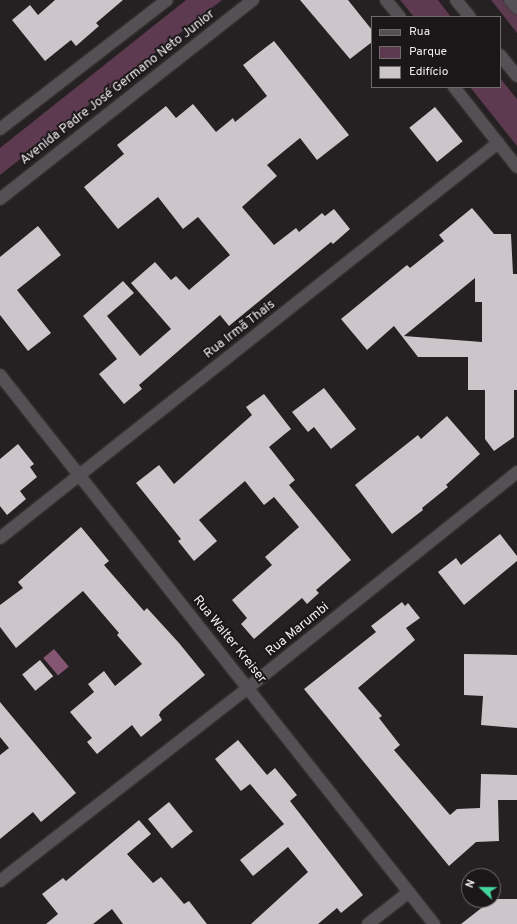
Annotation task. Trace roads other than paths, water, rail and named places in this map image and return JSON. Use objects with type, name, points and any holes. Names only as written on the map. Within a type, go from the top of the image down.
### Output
[{"type":"street","points":[[0,129],[167,0]]},
{"type":"street","name":"Avenida Padre José Germano Neto Junior","points":[[0,199],[253,0]]},
{"type":"street","points":[[386,0],[399,16]]},
{"type":"street","points":[[456,0],[469,16]]},
{"type":"street","points":[[510,0],[517,8]]},
{"type":"street","points":[[501,56],[517,76]]},
{"type":"street","points":[[455,88],[517,167]]},
{"type":"street","name":"Rua Irmã Thais","points":[[0,538],[498,143]]},
{"type":"street","name":"Rua Walter Kreiser","points":[[0,375],[249,687],[434,924]]},
{"type":"street","name":"Rua Marumbi","points":[[0,881],[249,687],[517,472]]},
{"type":"street","points":[[368,924],[409,892]]}]
